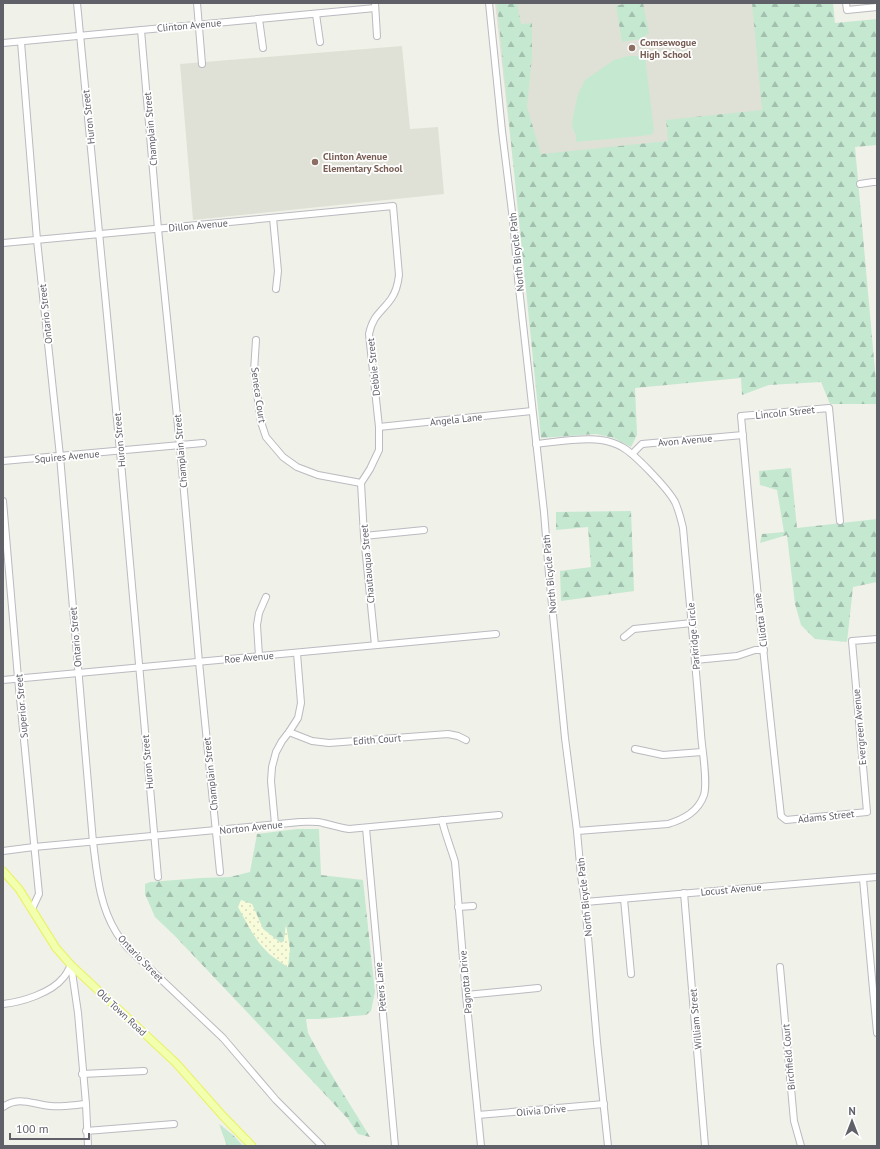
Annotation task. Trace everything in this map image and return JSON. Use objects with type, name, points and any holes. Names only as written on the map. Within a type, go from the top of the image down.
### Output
[{"type":"main road","name":"Old Town Road","points":[[3,871],[19,889],[56,948],[71,965],[176,1063],[252,1146]]},
{"type":"street","name":"Huron Street","points":[[77,3],[79,36],[100,234],[158,877]]},
{"type":"street","points":[[197,3],[202,64]]},
{"type":"street","name":"North Bicycle Path","points":[[489,3],[502,132],[513,220],[564,730],[585,902],[608,1146]]},
{"type":"street","points":[[846,3],[847,10],[877,7]]},
{"type":"street","name":"Clinton Avenue","points":[[3,43],[316,14],[375,6]]},
{"type":"street","points":[[375,6],[376,36]]},
{"type":"street","points":[[316,14],[320,42]]},
{"type":"street","points":[[259,19],[263,48]]},
{"type":"street","name":"Champlain Street","points":[[141,30],[158,229],[180,446],[198,662],[220,872]]},
{"type":"street","name":"Ontario Street","points":[[21,42],[37,240],[60,456],[78,673],[98,885],[102,901],[116,932],[127,947],[223,1038],[276,1100],[322,1146]]},
{"type":"street","points":[[860,184],[877,182]]},
{"type":"street","name":"Dillon Avenue","points":[[3,243],[393,206]]},
{"type":"street","name":"Debbie Street","points":[[361,483],[379,450],[379,427],[369,334],[375,317],[395,293],[399,275],[393,206]]},
{"type":"street","points":[[273,218],[278,271],[276,289]]},
{"type":"street","name":"Seneca Court","points":[[256,340],[254,371],[261,422],[266,437],[283,457],[297,467],[318,475],[361,483]]},
{"type":"street","name":"Lincoln Street","points":[[741,416],[829,408],[840,521]]},
{"type":"street","name":"Angela Lane","points":[[379,427],[532,411]]},
{"type":"street","name":"Ciliotta Lane","points":[[741,416],[768,705],[781,816],[786,820]]},
{"type":"street","name":"Avon Avenue","points":[[632,454],[642,444],[743,435]]},
{"type":"street","name":"Parkridge Circle","points":[[536,444],[600,440],[612,442],[622,447],[632,454],[669,493],[680,514],[683,528],[705,784],[704,793],[700,802],[689,816],[668,824],[577,831]]},
{"type":"street","name":"Squires Avenue","points":[[3,461],[204,443]]},
{"type":"street","name":"Chautauqua Street","points":[[361,483],[364,536],[375,645]]},
{"type":"street","name":"Superior Street","points":[[3,501],[18,678],[39,894],[32,909]]},
{"type":"street","points":[[364,536],[424,530]]},
{"type":"street","points":[[259,656],[257,625],[259,613],[266,597]]},
{"type":"street","points":[[624,637],[634,629],[692,623]]},
{"type":"street","name":"Roe Avenue","points":[[3,680],[496,634]]},
{"type":"street","name":"Evergreen Avenue","points":[[867,812],[852,641],[877,639]]},
{"type":"street","points":[[695,660],[737,656],[755,650],[764,650]]},
{"type":"street","points":[[275,824],[271,781],[272,767],[276,752],[298,718],[301,703],[297,653]]},
{"type":"street","name":"Edith Court","points":[[290,732],[312,741],[329,743],[448,734],[458,736],[466,740]]},
{"type":"street","points":[[635,749],[663,755],[702,752]]},
{"type":"street","name":"Adams Street","points":[[786,820],[867,812]]},
{"type":"street","name":"Norton Avenue","points":[[3,851],[300,822],[324,823],[340,828],[366,828],[499,816]]},
{"type":"street","name":"Pagnotta Drive","points":[[442,820],[445,834],[455,862],[481,1146]]},
{"type":"street","name":"Peters Lane","points":[[366,828],[394,1146]]},
{"type":"street","name":"Locust Avenue","points":[[585,902],[877,877]]},
{"type":"street","points":[[864,879],[877,1034]]},
{"type":"street","name":"William Street","points":[[684,893],[705,1146]]},
{"type":"street","points":[[624,899],[631,974]]},
{"type":"street","points":[[458,907],[473,906]]},
{"type":"street","points":[[3,1004],[28,998],[53,987],[63,979],[71,965]]},
{"type":"street","points":[[71,965],[78,1013],[88,1146]]},
{"type":"street","name":"Birchfield Court","points":[[780,967],[794,1121],[801,1146]]},
{"type":"street","points":[[466,995],[536,988]]},
{"type":"street","points":[[82,1074],[144,1071]]},
{"type":"street","points":[[3,1107],[16,1101],[25,1101],[44,1106],[86,1104]]},
{"type":"street","name":"Olivia Drive","points":[[478,1116],[604,1104]]},
{"type":"street","points":[[86,1131],[174,1124]]},
{"type":"shaded area","name":"Comsewogue High School","points":[[495,3],[759,3],[774,137],[513,162]]},
{"type":"shaded area","name":"Clinton Avenue Elementary School","points":[[402,46],[410,129],[438,127],[444,194],[193,220],[180,64]]},
{"type":"green space","points":[[517,3],[521,24],[532,23],[532,57],[527,107],[541,154],[668,141],[666,120],[762,110],[752,3],[833,3],[835,23],[877,19],[877,145],[855,147],[877,404],[830,404],[821,382],[769,385],[742,395],[741,378],[635,388],[637,435],[631,447],[614,438],[596,434],[541,438],[497,4]]},
{"type":"green space","points":[[627,3],[643,3],[649,33],[640,39],[622,42],[616,6]]},
{"type":"green space","points":[[628,56],[645,56],[654,131],[651,135],[576,142],[576,136],[572,126],[573,116],[578,94],[585,80],[614,60]]},
{"type":"green space","points":[[791,468],[797,528],[877,519],[877,582],[853,587],[847,642],[815,639],[801,625],[795,604],[787,535],[760,543],[762,534],[784,532],[777,490],[760,485],[759,471]]},
{"type":"green space","points":[[631,511],[634,591],[561,601],[560,571],[591,567],[588,527],[556,530],[556,512]]},
{"type":"green space","points":[[297,829],[319,829],[321,875],[363,880],[375,992],[371,1011],[366,1015],[306,1019],[308,1033],[325,1064],[370,1137],[358,1134],[348,1119],[319,1088],[174,935],[155,917],[145,894],[145,884],[150,882],[230,877],[250,872],[257,834]],"holes":[[[252,904],[263,929],[281,943],[284,942],[286,926],[288,967],[269,954],[259,943],[249,927]]]},
{"type":"green space","points":[[219,1124],[233,1135],[243,1146],[227,1146]]},
{"type":"sand","points":[[241,900],[252,904],[263,929],[281,943],[284,941],[286,924],[290,949],[288,967],[272,956],[260,944],[238,907]]},
{"type":"place","name":"Comsewogue High School","points":[[632,48]]},
{"type":"place","name":"Clinton Avenue Elementary School","points":[[315,162]]}]
